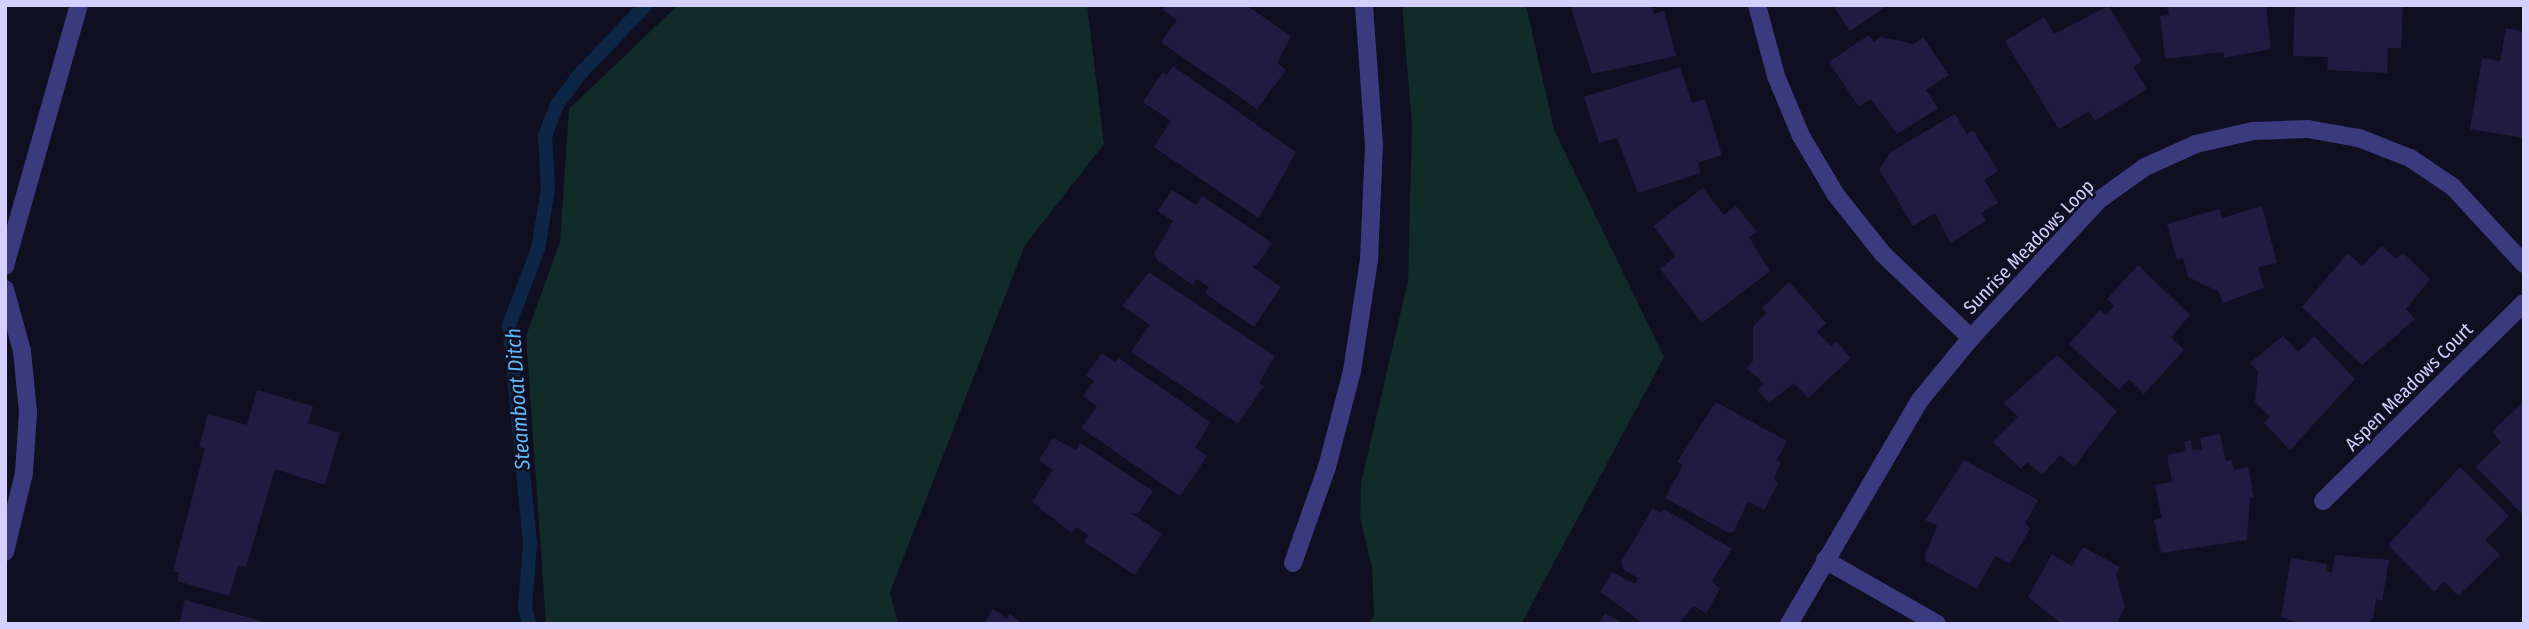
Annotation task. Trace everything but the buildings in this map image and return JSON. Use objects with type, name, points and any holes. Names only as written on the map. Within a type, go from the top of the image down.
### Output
[{"type":"street","points":[[5,266],[79,5]]},
{"type":"street","points":[[1293,563],[1327,467],[1352,371],[1369,260],[1374,145],[1364,5]]},
{"type":"street","points":[[1757,5],[1776,76],[1801,136],[1836,195],[1882,254],[1971,338]]},
{"type":"street","name":"Sunrise Meadows Loop","points":[[1789,624],[1920,400],[1971,338],[2099,200],[2145,167],[2196,144],[2253,131],[2308,129],[2359,138],[2410,158],[2453,187],[2524,264]]},
{"type":"street","points":[[5,289],[22,351],[28,412],[24,473],[5,552]]},
{"type":"street","name":"Aspen Meadows Court","points":[[2323,501],[2524,303]]},
{"type":"street","points":[[1825,560],[1937,624]]},
{"type":"green space","points":[[678,5],[1087,5],[1104,144],[1025,245],[890,592],[898,624],[546,624],[526,336],[560,242],[569,109]]},
{"type":"green space","points":[[1402,5],[1526,5],[1554,130],[1664,357],[1521,624],[1369,624],[1374,616],[1372,568],[1360,517],[1361,483],[1408,281],[1412,124]]},
{"type":"waterway","name":"Steamboat Ditch","points":[[529,624],[525,608],[530,543],[509,325],[538,249],[548,189],[545,136],[557,105],[579,75],[646,5]]}]
